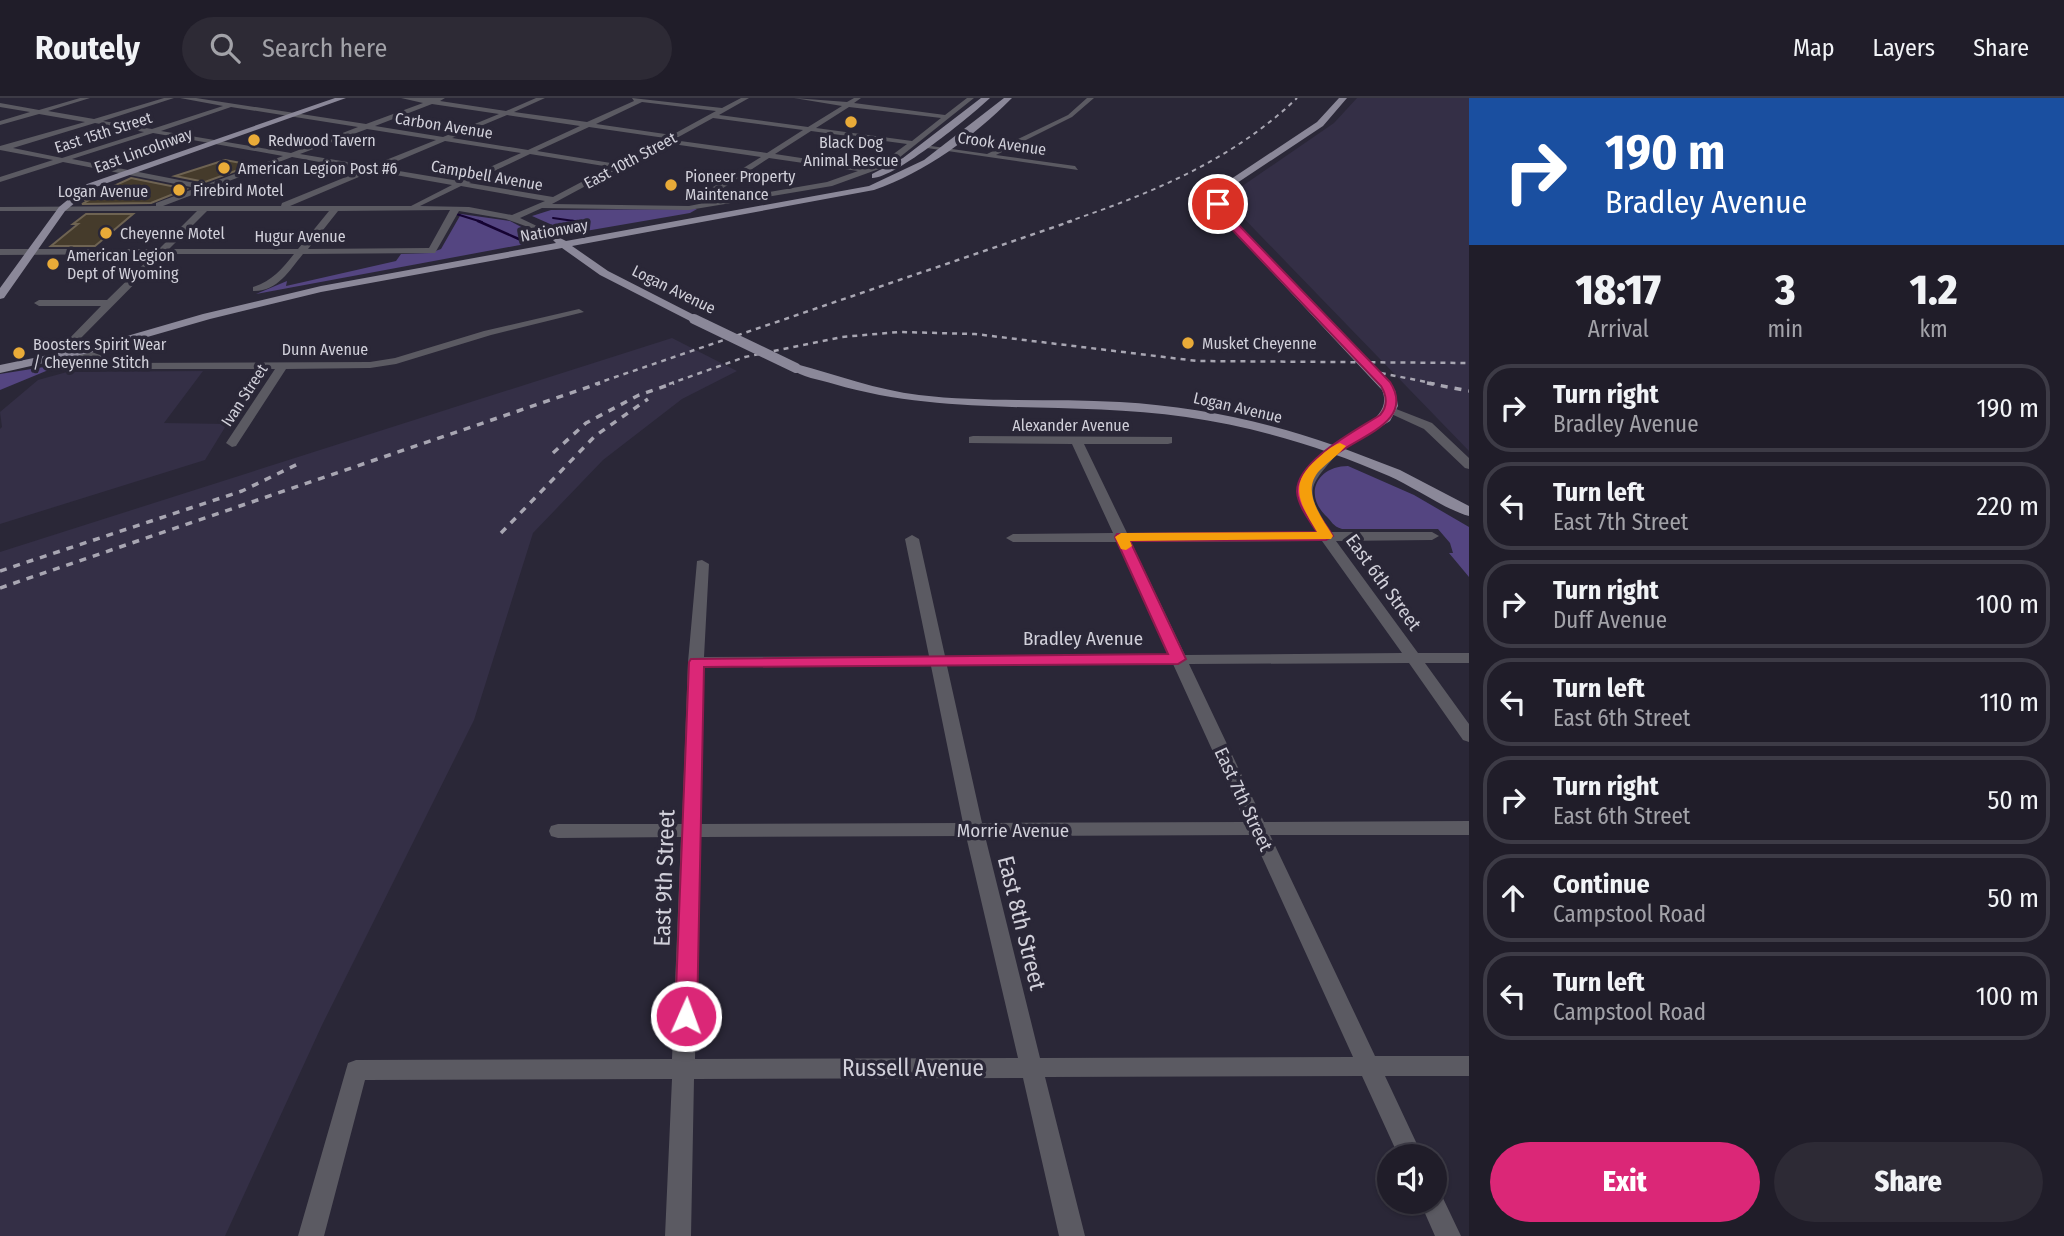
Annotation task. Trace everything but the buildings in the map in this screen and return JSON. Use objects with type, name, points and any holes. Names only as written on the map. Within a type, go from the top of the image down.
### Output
[{"type":"main road","name":"East Lincolnway","points":[[0,296],[62,209],[90,186],[342,98]]},
{"type":"main road","name":"Nationway","points":[[0,369],[98,348],[299,294],[849,184],[889,170],[919,145],[986,98]]},
{"type":"main road","name":"Nationway","points":[[561,242],[652,229],[871,188],[908,174],[1008,98]]},
{"type":"main road","points":[[1334,450],[1385,418],[1393,401],[1386,385],[1226,218],[1218,204],[1219,197],[1228,185],[1320,124],[1343,98]]},
{"type":"main road","points":[[613,278],[599,252],[618,237],[652,229]]},
{"type":"main road","name":"Logan Avenue","points":[[561,242],[613,278],[694,319],[796,368],[858,387],[919,399],[1112,406],[1177,412],[1245,425],[1334,450],[1426,488],[1469,512]]},
{"type":"street","points":[[0,123],[87,98]]},
{"type":"street","points":[[1,149],[170,98]]},
{"type":"street","name":"Carbon Avenue","points":[[183,98],[618,166]]},
{"type":"street","name":"East 15th Street","points":[[0,180],[255,98]]},
{"type":"street","points":[[404,98],[588,124],[871,171],[919,145],[971,98]]},
{"type":"street","points":[[150,209],[442,98]]},
{"type":"street","points":[[276,209],[542,98]]},
{"type":"street","points":[[629,98],[723,110]]},
{"type":"street","name":"East 10th Street","points":[[512,218],[555,200],[746,98]]},
{"type":"street","points":[[797,98],[947,117]]},
{"type":"street","points":[[712,205],[716,189],[858,98]]},
{"type":"street","points":[[990,156],[1070,116],[1091,98]]},
{"type":"street","points":[[410,208],[643,99]]},
{"type":"street","name":"Campbell Avenue","points":[[0,105],[555,200]]},
{"type":"street","name":"Crook Avenue","points":[[713,116],[1075,168]]},
{"type":"street","points":[[1,149],[206,188]]},
{"type":"street","name":"Campbell Avenue","points":[[540,206],[665,209],[712,205],[811,188],[871,171]]},
{"type":"street","name":"Logan Avenue","points":[[0,209],[456,208],[512,218],[538,227],[561,242]]},
{"type":"street","name":"Hugur Avenue","points":[[0,252],[432,251],[456,208]]},
{"type":"street","points":[[78,352],[69,348],[71,342],[204,209]]},
{"type":"street","points":[[256,289],[274,283],[335,209]]},
{"type":"street","points":[[0,264],[14,252]]},
{"type":"street","points":[[39,303],[110,303]]},
{"type":"street","name":"Dunn Avenue","points":[[78,352],[72,359],[82,365],[370,365],[396,361],[498,330],[579,312]]},
{"type":"street","name":"Ivan Street","points":[[232,443],[283,365]]},
{"type":"street","points":[[1391,410],[1428,426],[1469,465]]},
{"type":"street","name":"Alexander Avenue","points":[[973,440],[1168,440]]},
{"type":"street","name":"East 7th Street","points":[[1077,441],[1405,1144]]},
{"type":"street","name":"East 6th Street","points":[[1334,450],[1312,471],[1304,493],[1308,506],[1326,536],[1469,736]]},
{"type":"street","points":[[1013,538],[1432,536]]},
{"type":"street","name":"East 8th Street","points":[[912,539],[974,830],[1072,1236]]},
{"type":"street","name":"East 9th Street","points":[[678,1236],[693,831],[696,662],[702,564]]},
{"type":"street","name":"Bradley Avenue","points":[[696,662],[1469,658]]},
{"type":"street","name":"Morrie Avenue","points":[[558,831],[1469,828]]},
{"type":"street","name":"Russell Avenue","points":[[311,1236],[356,1070],[1469,1066]]},
{"type":"street","points":[[1438,1214],[1448,1236]]},
{"type":"shaded area","points":[[1357,98],[1469,98],[1469,451],[1229,203],[1235,191],[1334,123]]},
{"type":"shaded area","points":[[697,209],[690,213],[574,233],[574,230],[566,231],[532,216],[551,210]]},
{"type":"shaded area","points":[[461,214],[510,221],[540,237],[536,238],[536,242],[256,294],[287,281],[286,286],[396,261],[401,254],[430,253],[441,249]]},
{"type":"shaded area","points":[[672,338],[737,371],[682,399],[603,460],[533,533],[474,720],[322,1025],[225,1236],[0,1236],[0,552]]},
{"type":"shaded area","points":[[63,364],[0,390],[0,374]]},
{"type":"shaded area","points":[[203,371],[164,423],[227,424],[205,460],[0,524],[0,412],[38,380],[67,372]]},
{"type":"shaded area","points":[[1348,466],[1414,495],[1469,527],[1469,577],[1449,553],[1453,553],[1450,543],[1438,529],[1342,529],[1334,525],[1318,506],[1315,489],[1322,475],[1329,470]]},
{"type":"waterway","points":[[453,213],[482,222]]},
{"type":"waterway","points":[[553,218],[581,222],[572,221]]},
{"type":"waterway","points":[[478,221],[521,240]]},
{"type":"railway","points":[[1067,222],[1129,200],[1189,173],[1246,140],[1297,98]]},
{"type":"railway","points":[[595,384],[1072,221]]},
{"type":"railway","points":[[669,384],[745,357],[842,337],[899,332],[975,334],[1197,361],[1469,363]]},
{"type":"railway","points":[[1371,371],[1436,384]]},
{"type":"railway","points":[[0,588],[600,383]]},
{"type":"railway","points":[[553,453],[586,423],[639,395],[674,383]]},
{"type":"railway","points":[[1427,383],[1469,391]]},
{"type":"railway","points":[[501,533],[595,436],[648,399]]},
{"type":"railway","points":[[0,571],[242,491],[302,462]]},
{"type":"slow traffic","points":[[1126,546],[1121,537],[1326,536],[1308,506],[1304,493],[1305,485],[1312,471],[1340,446]]},
{"type":"place","name":"Black Dog Animal Rescue","points":[[851,122]]},
{"type":"place","name":"Redwood Tavern","points":[[254,140]]},
{"type":"place","name":"American Legion Post #6","points":[[224,168]]},
{"type":"place","name":"Pioneer Property Maintenance","points":[[671,185]]},
{"type":"place","name":"Firebird Motel","points":[[179,190]]},
{"type":"place","name":"Cheyenne Motel","points":[[106,233]]},
{"type":"place","name":"American Legion Dept of Wyoming","points":[[53,264]]},
{"type":"place","name":"Musket Cheyenne","points":[[1188,343]]},
{"type":"place","name":"Boosters Spirit Wear / Cheyenne Stitch","points":[[19,353]]},
{"type":"route","points":[[686,1016],[696,662],[1178,659],[1121,537],[1326,536],[1308,506],[1304,493],[1305,485],[1312,471],[1334,450],[1385,418],[1391,410],[1392,395],[1386,385],[1226,218],[1218,204]]}]
